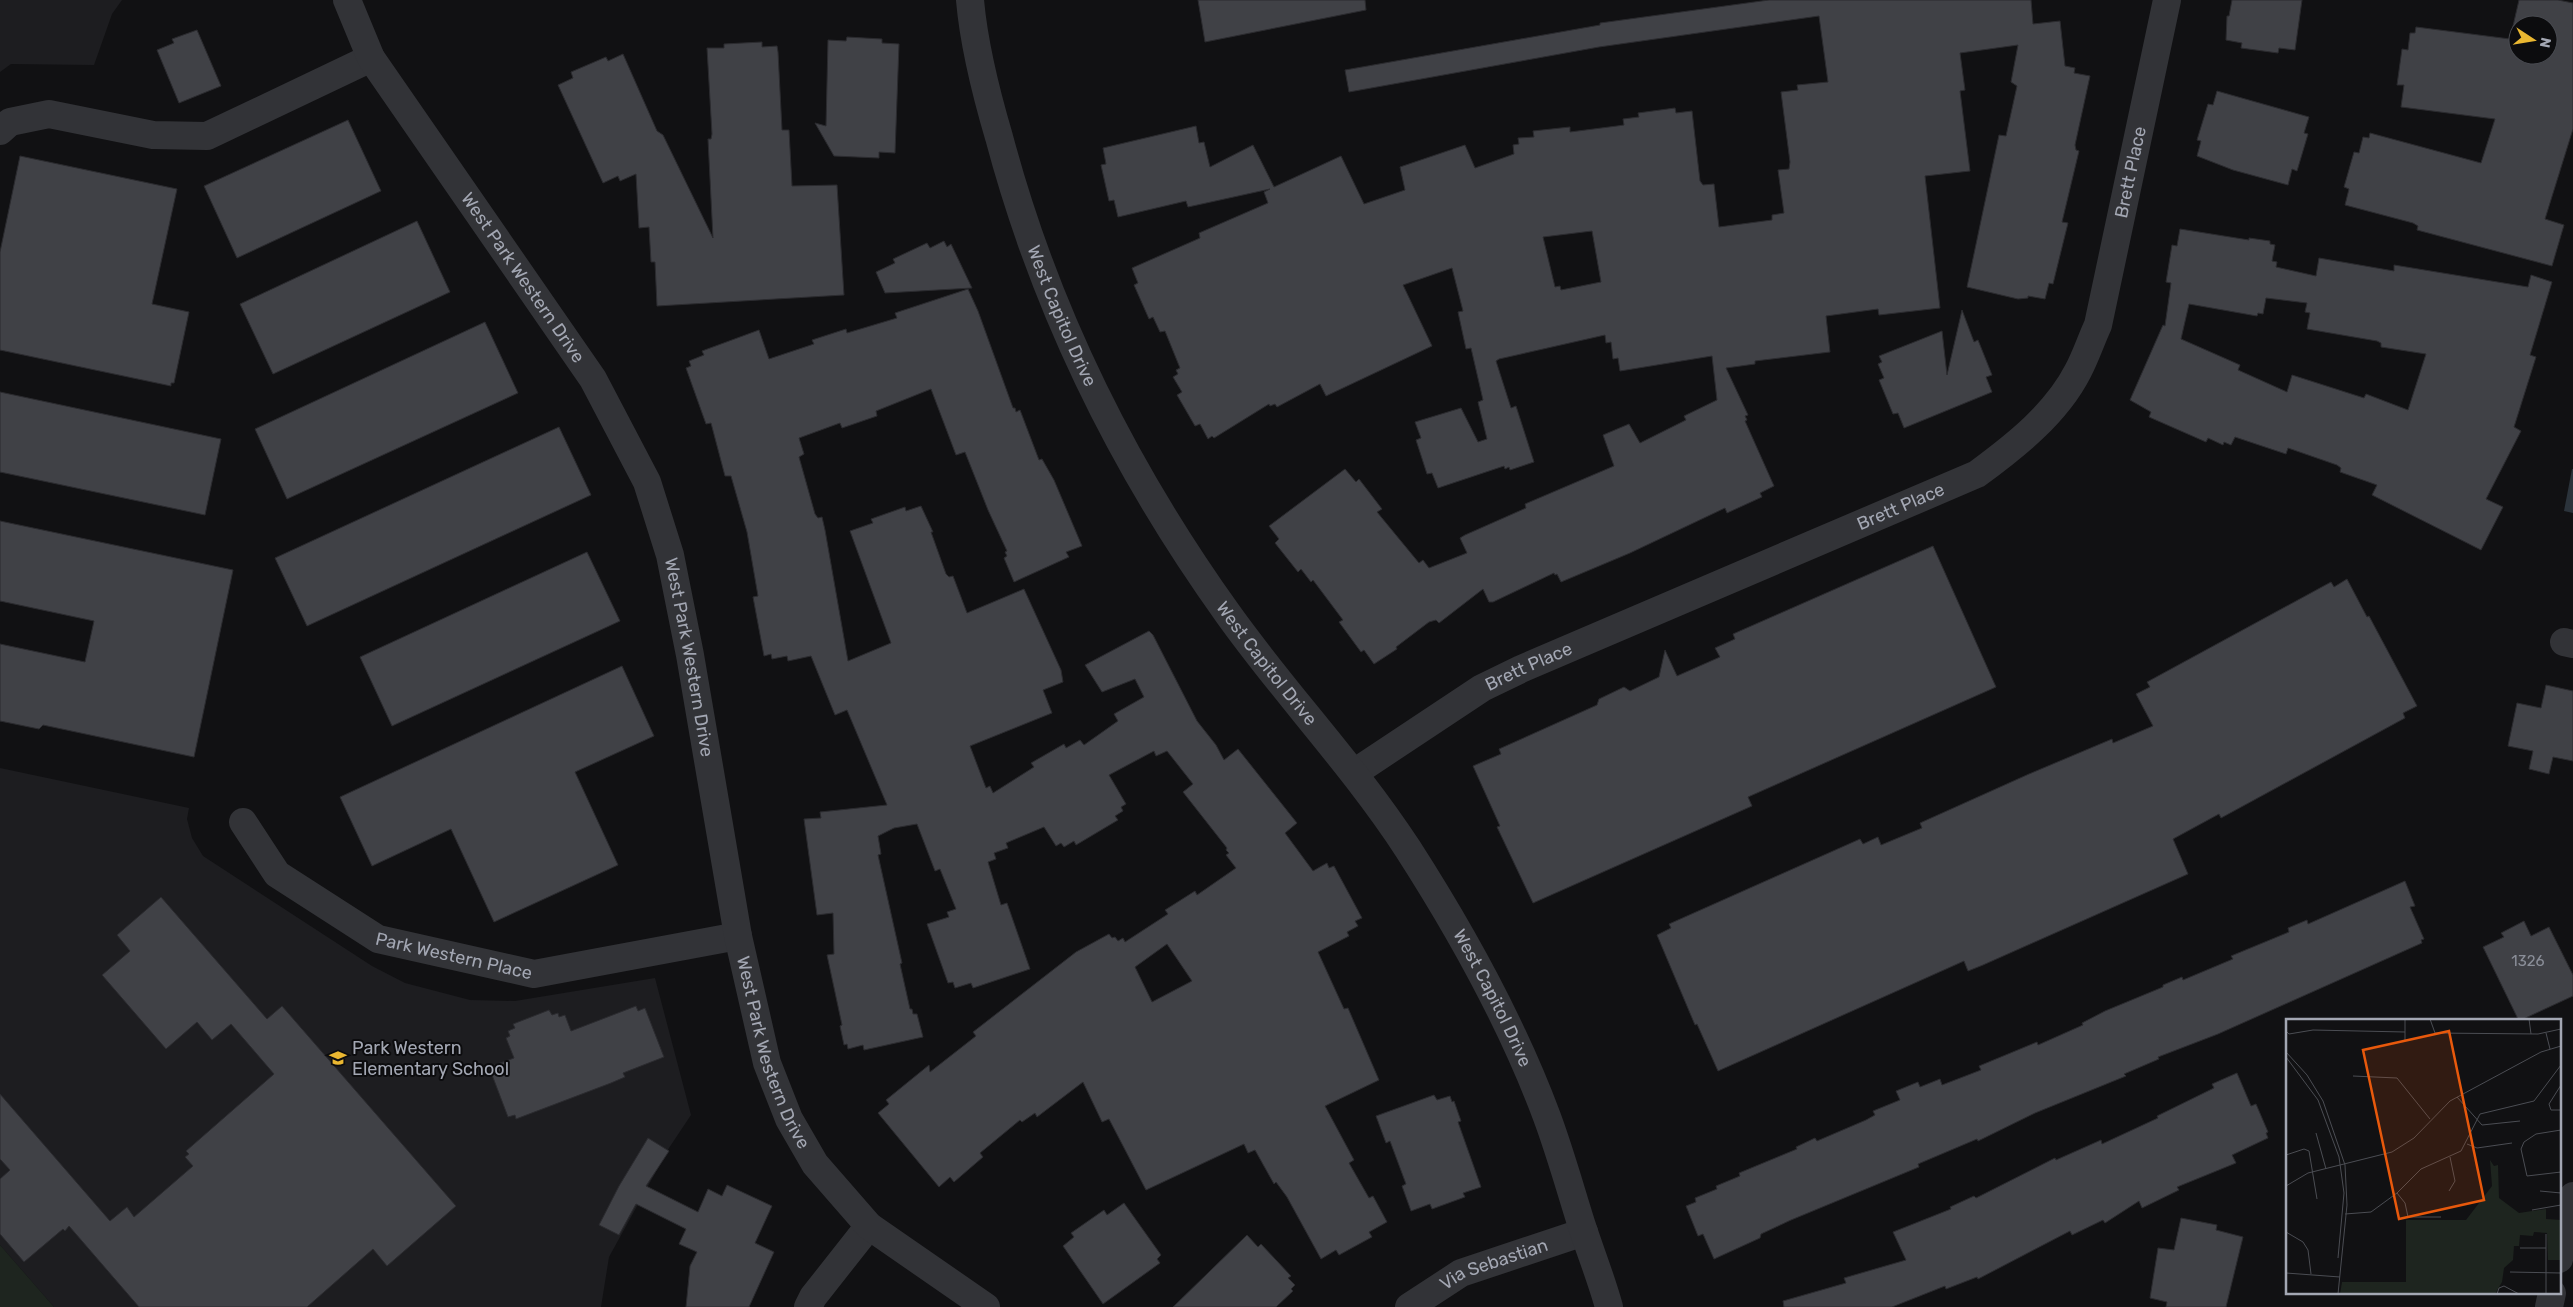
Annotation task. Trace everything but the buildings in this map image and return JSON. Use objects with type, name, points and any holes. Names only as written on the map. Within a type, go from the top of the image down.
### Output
[{"type":"street","name":"West Park Western Drive","points":[[347,0],[371,58],[593,379],[647,482],[670,555],[688,646],[738,936],[767,1063],[789,1119],[815,1164],[869,1226],[986,1307]]},
{"type":"street","name":"West Capitol Drive","points":[[970,0],[972,23],[991,110],[1012,185],[1055,306],[1086,378],[1133,469],[1176,540],[1230,617],[1354,773],[1406,847],[1481,972],[1525,1065],[1547,1119],[1609,1307]]},
{"type":"street","name":"Brett Place","points":[[1354,773],[1482,688],[1565,649],[1976,474],[2016,445],[2054,406],[2078,372],[2098,325],[2167,0]]},
{"type":"street","points":[[0,131],[10,122],[49,114],[153,136],[207,136],[371,58]]},
{"type":"street","name":"Park Western Place","points":[[243,822],[277,874],[378,939],[534,974],[738,936]]},
{"type":"street","points":[[2560,1254],[2573,1196]]},
{"type":"street","points":[[808,1307],[813,1297],[869,1226]]},
{"type":"street","name":"Via Sebastian","points":[[1409,1307],[1461,1273],[1584,1232]]},
{"type":"street","points":[[2549,1307],[2552,1294]]},
{"type":"shaded area","points":[[0,0],[122,0],[112,14],[94,65],[11,64],[0,72]]},
{"type":"shaded area","points":[[2573,469],[2573,513],[2564,511]]},
{"type":"shaded area","name":"Park Western Elementary School","points":[[0,768],[189,808],[187,819],[192,838],[203,856],[372,966],[405,983],[470,1000],[515,1001],[655,978],[691,1115],[669,1148],[609,1257],[601,1307],[54,1307],[0,1245]]},
{"type":"shaded area","points":[[0,1245],[54,1307],[0,1307]]},
{"type":"place","name":"Park Western Elementary School","points":[[338,1058]]}]
